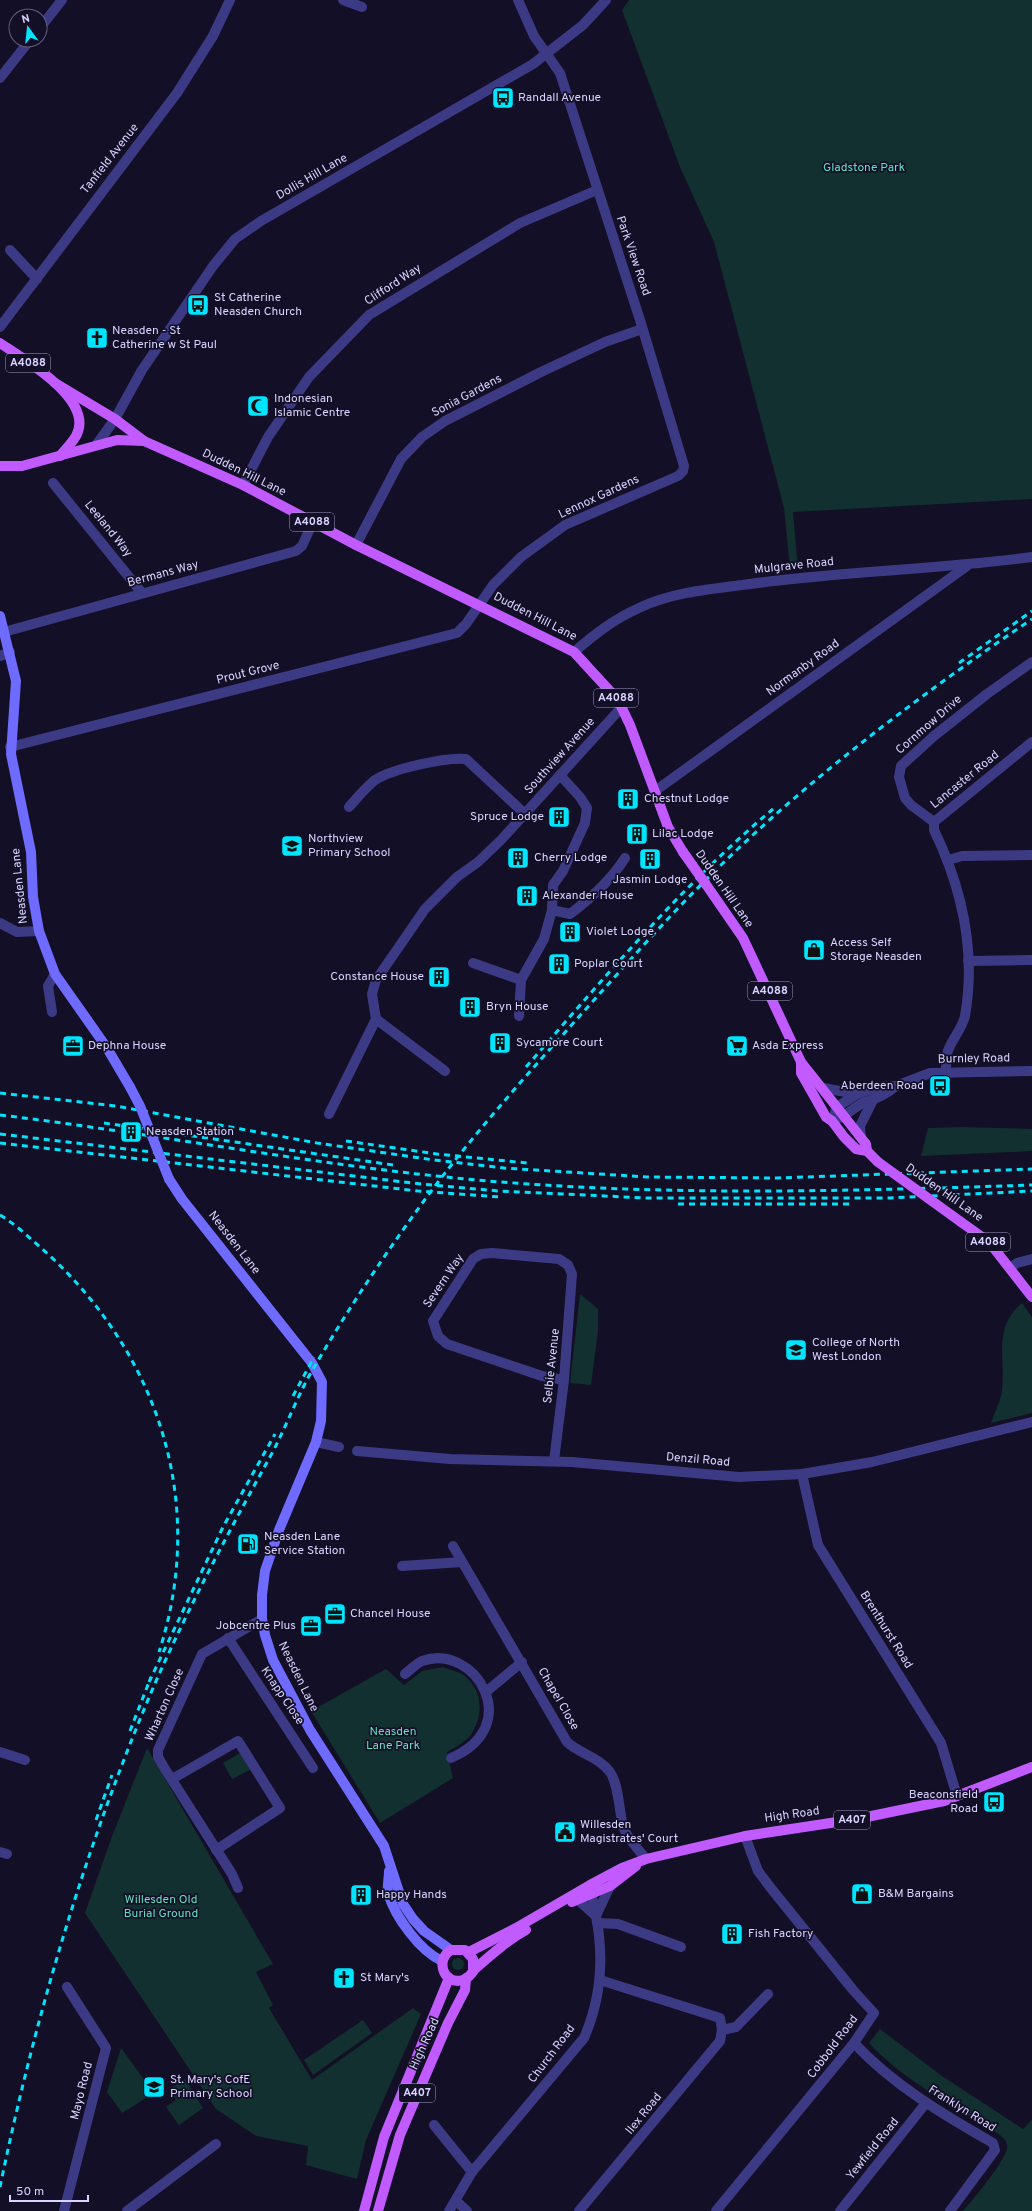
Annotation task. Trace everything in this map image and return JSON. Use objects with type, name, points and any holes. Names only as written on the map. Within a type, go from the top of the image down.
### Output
[{"type":"main road","name":"A4088","points":[[0,342],[55,383],[71,399],[79,418],[77,436],[60,456],[22,466],[0,466]]},
{"type":"main road","name":"Dudden Hill Lane","points":[[55,383],[115,419],[144,441],[243,485],[356,545],[479,604],[574,652],[618,700],[630,725],[668,827],[683,852],[743,938],[801,1062],[862,1138],[866,1144],[867,1151]]},
{"type":"main road","name":"Dudden Hill Lane","points":[[60,456],[97,444],[117,440],[144,441]]},
{"type":"main road","points":[[0,471],[22,466]]},
{"type":"main road","name":"Neasden Lane","points":[[0,616],[10,652],[17,691],[10,747],[13,768],[31,852],[33,897],[39,931],[55,974],[107,1048],[130,1087],[140,1106],[169,1178],[182,1199],[312,1363],[322,1382],[323,1404],[316,1442],[279,1530],[266,1572],[262,1595],[262,1619],[273,1660],[310,1730],[384,1846],[389,1867],[404,1904],[413,1919],[424,1931],[452,1950]]},
{"type":"main road","name":"Dudden Hill Lane","points":[[801,1062],[801,1074],[811,1094],[826,1117],[832,1121],[844,1137],[856,1148],[867,1151],[878,1162],[988,1242],[1032,1297]]},
{"type":"main road","name":"High Road","points":[[378,2211],[400,2135],[448,2023],[465,1990],[466,1978],[473,1970],[519,1934],[577,1899],[622,1868],[646,1859],[745,1836],[901,1812],[944,1802],[1032,1767]]},
{"type":"main road","name":"High Road","points":[[469,1952],[591,1889],[610,1886],[646,1859]]},
{"type":"main road","name":"Neasden Lane","points":[[389,1867],[388,1892],[397,1915],[413,1936],[434,1958],[442,1961]]},
{"type":"main road","points":[[466,1978],[458,1981],[449,1978],[442,1969],[442,1961],[444,1956],[452,1950],[461,1948],[469,1952],[474,1963],[473,1970]]},
{"type":"main road","name":"High Road","points":[[364,2211],[384,2137],[449,1978]]},
{"type":"street","points":[[48,18],[62,0]]},
{"type":"street","name":"Tanfield Avenue","points":[[0,328],[177,93],[213,36],[230,0]]},
{"type":"street","points":[[343,0],[362,7]]},
{"type":"street","points":[[518,0],[534,36],[546,53]]},
{"type":"street","name":"Dollis Hill Lane","points":[[97,444],[115,419],[146,364],[213,266],[235,239],[261,221],[533,64],[583,25],[606,0]]},
{"type":"street","points":[[0,78],[24,48]]},
{"type":"street","name":"Park View Road","points":[[546,53],[560,73],[642,329],[684,466],[683,471]]},
{"type":"street","name":"Clifford Way","points":[[243,485],[268,437],[309,377],[370,315],[520,223],[597,190]]},
{"type":"street","points":[[10,250],[37,279]]},
{"type":"street","name":"Sonia Gardens","points":[[356,545],[400,459],[422,437],[445,421],[534,376],[605,342],[642,329]]},
{"type":"street","name":"Lennox Gardens","points":[[479,604],[493,585],[521,557],[565,525],[678,476],[683,471]]},
{"type":"street","name":"Leeland Way","points":[[53,483],[142,593]]},
{"type":"street","name":"Bermans Way","points":[[4,632],[296,551],[302,546],[313,522]]},
{"type":"street","name":"Mulgrave Road","points":[[574,652],[604,626],[640,607],[678,596],[796,577],[967,566],[1032,557]]},
{"type":"street","name":"Normanby Road","points":[[655,791],[967,566]]},
{"type":"street","name":"Prout Grove","points":[[10,747],[457,632],[466,624],[479,604]]},
{"type":"street","points":[[0,656],[10,652]]},
{"type":"street","name":"Cornmow Drive","points":[[934,822],[910,805],[905,798],[898,777],[901,766],[934,736],[987,694],[1032,662]]},
{"type":"street","name":"Southview Avenue","points":[[376,1018],[372,994],[376,980],[425,909],[457,877],[478,862],[501,840],[621,708]]},
{"type":"street","name":"Lancaster Road","points":[[948,860],[934,830],[934,822],[1032,742]]},
{"type":"street","points":[[349,807],[375,781],[389,773],[453,758],[466,759],[525,814]]},
{"type":"street","points":[[519,1016],[521,980],[544,939],[552,910],[553,885],[563,871],[585,823],[587,808],[580,797],[560,775]]},
{"type":"street","points":[[946,1073],[947,1054],[964,1018],[968,992],[966,931],[957,886],[948,860],[962,856],[1032,855]]},
{"type":"street","points":[[552,910],[570,914],[582,905],[618,869],[625,858]]},
{"type":"street","points":[[0,923],[18,932],[39,931]]},
{"type":"street","points":[[968,961],[1032,960]]},
{"type":"street","points":[[473,962],[521,980]]},
{"type":"street","points":[[52,1012],[48,986],[55,974]]},
{"type":"street","points":[[329,1114],[376,1018],[445,1071]]},
{"type":"street","name":"Burnley Road","points":[[837,1107],[857,1094],[879,1087],[896,1086],[930,1073],[1032,1071]]},
{"type":"street","name":"Burnley Road","points":[[832,1121],[845,1116],[864,1102],[873,1100],[890,1092],[896,1086]]},
{"type":"street","name":"Burnley Road","points":[[823,1088],[857,1094]]},
{"type":"street","points":[[862,1138],[860,1126],[873,1100]]},
{"type":"street","points":[[832,1121],[837,1107]]},
{"type":"street","name":"Severn Way","points":[[564,1380],[542,1376],[447,1344],[438,1336],[434,1320],[467,1266],[473,1259],[481,1254],[559,1259],[568,1265],[572,1274]]},
{"type":"street","points":[[1010,1268],[1017,1263],[1032,1259]]},
{"type":"street","name":"Selbie Avenue","points":[[554,1461],[564,1380],[572,1274]]},
{"type":"street","name":"Denzil Road","points":[[357,1451],[450,1459],[554,1461],[739,1477],[802,1474],[872,1462],[1032,1422]]},
{"type":"street","points":[[316,1442],[339,1447]]},
{"type":"street","name":"Brenthurst Road","points":[[802,1474],[818,1545],[940,1743],[957,1796]]},
{"type":"street","name":"Chapel Close","points":[[453,1546],[522,1662],[567,1742],[573,1747],[597,1760],[610,1773],[620,1806],[623,1828],[646,1859]]},
{"type":"street","points":[[402,1566],[462,1562]]},
{"type":"street","name":"Wharton Close","points":[[238,1888],[232,1874],[158,1757],[158,1750],[202,1654],[262,1619]]},
{"type":"street","name":"Knapp Close","points":[[228,1638],[313,1768]]},
{"type":"street","points":[[405,1674],[422,1662],[446,1660],[470,1670],[486,1691],[490,1704],[489,1719],[484,1733],[471,1746],[451,1758]]},
{"type":"street","points":[[486,1691],[522,1662]]},
{"type":"street","points":[[172,1779],[238,1741],[280,1808],[216,1850]]},
{"type":"street","points":[[0,1752],[25,1760]]},
{"type":"street","name":"Cobbold Road","points":[[716,2211],[854,2044],[874,2013],[853,1990],[766,1882],[758,1871],[745,1836]]},
{"type":"street","points":[[596,1919],[610,1886]]},
{"type":"street","name":"Church Road","points":[[449,2211],[472,2172],[584,2038],[592,2018],[600,1980],[601,1960],[591,1889]]},
{"type":"street","points":[[577,1899],[596,1919],[618,1924],[681,1947]]},
{"type":"street","points":[[600,1980],[720,2018],[722,2030],[736,2027],[768,1994]]},
{"type":"street","name":"Mayo Road","points":[[64,2211],[106,2048],[68,1987]]},
{"type":"street","name":"Ilex Road","points":[[579,2211],[720,2042],[722,2030]]},
{"type":"street","name":"Franklyn Road","points":[[854,2044],[868,2058],[926,2103],[993,2143],[995,2150],[950,2211]]},
{"type":"street","name":"Yewfield Road","points":[[840,2211],[926,2103]]},
{"type":"street","points":[[434,2125],[472,2172]]},
{"type":"street","points":[[127,2211],[216,2144]]},
{"type":"street","points":[[456,2201],[467,2211]]},
{"type":"green space","name":"Gladstone Park","points":[[629,0],[1032,0],[1032,499],[793,512],[798,568],[790,568],[784,508],[714,242],[680,167],[622,10]]},
{"type":"green space","points":[[963,1127],[1032,1129],[1032,1151],[921,1156],[928,1128]]},
{"type":"green space","points":[[580,1294],[598,1309],[598,1331],[591,1385],[570,1383]]},
{"type":"green space","points":[[1022,1303],[1032,1317],[1032,1413],[991,1423],[999,1403],[1002,1390],[1002,1344],[1004,1333],[1007,1323],[1013,1313]]},
{"type":"green space","name":"Neasden Lane Park","points":[[443,1667],[466,1677],[476,1690],[480,1705],[474,1729],[468,1738],[447,1752],[453,1778],[380,1823],[311,1711],[386,1669],[404,1685],[422,1671]]},
{"type":"green space","name":"Willesden Old Burial Ground","points":[[147,1748],[273,1964],[256,1972],[273,2005],[269,2008],[312,2080],[413,2008],[421,2014],[366,2140],[357,2179],[306,2165],[308,2146],[256,2136],[216,2109],[85,1913],[111,1839]]},
{"type":"green space","points":[[240,1753],[250,1770],[232,1779],[223,1763]]},
{"type":"green space","points":[[456,1958],[460,1958],[464,1964],[460,1970],[456,1970],[452,1966],[452,1962]]},
{"type":"green space","points":[[363,2020],[372,2033],[313,2075],[304,2060]]},
{"type":"green space","points":[[880,2029],[942,2076],[1023,2129],[1032,2120],[1032,2211],[963,2211],[1001,2162],[1007,2148],[1006,2142],[1000,2135],[915,2082],[883,2057],[869,2043]]},
{"type":"green space","points":[[121,2048],[154,2093],[122,2113],[107,2092]]},
{"type":"green space","points":[[185,2079],[203,2108],[179,2125],[166,2107],[176,2100],[169,2089]]},
{"type":"railway","points":[[959,663],[1032,611]]},
{"type":"railway","points":[[0,2187],[29,2060],[64,1934],[84,1871],[128,1748],[166,1658],[209,1570],[276,1445],[309,1376],[336,1330],[395,1241],[426,1198],[480,1130],[629,961],[702,884],[757,831],[832,766],[911,705],[1032,619]]},
{"type":"railway","points":[[526,1067],[614,966],[675,901],[739,838],[773,809]]},
{"type":"railway","points":[[0,1093],[116,1106],[317,1143],[434,1160],[504,1168],[647,1177],[777,1178],[1032,1169]]},
{"type":"railway","points":[[0,1115],[375,1169],[501,1182],[700,1191],[899,1189],[1032,1185]]},
{"type":"railway","points":[[104,1123],[393,1165]]},
{"type":"railway","points":[[0,1134],[421,1184],[499,1191],[647,1198],[890,1198],[1032,1191]]},
{"type":"railway","points":[[346,1141],[437,1154],[527,1163]]},
{"type":"railway","points":[[0,1143],[418,1191],[500,1197]]},
{"type":"railway","points":[[678,1204],[854,1204]]},
{"type":"railway","points":[[0,1215],[7,1219],[49,1255],[88,1296],[120,1340],[145,1387],[164,1437],[175,1489],[178,1542],[173,1597],[159,1652]]},
{"type":"railway","points":[[293,1396],[314,1357]]},
{"type":"railway","points":[[149,1682],[223,1527],[275,1434]]},
{"type":"railway","points":[[130,1731],[151,1677]]},
{"type":"railway","points":[[96,1820],[112,1775]]},
{"type":"place","name":"Randall Avenue","points":[[503,98]]},
{"type":"place","name":"St Catherine Neasden Church","points":[[198,305]]},
{"type":"place","name":"Neasden - St Catherine w St Paul","points":[[97,338]]},
{"type":"place","name":"Indonesian Islamic Centre","points":[[258,406]]},
{"type":"place","name":"Chestnut Lodge","points":[[628,799]]},
{"type":"place","name":"Spruce Lodge","points":[[559,817]]},
{"type":"place","name":"Lilac Lodge","points":[[637,834]]},
{"type":"place","name":"Northview Primary School","points":[[292,846]]},
{"type":"place","name":"Cherry Lodge","points":[[518,858]]},
{"type":"place","name":"Jasmin Lodge","points":[[650,859]]},
{"type":"place","name":"Alexander House","points":[[527,896]]},
{"type":"place","name":"Violet Lodge","points":[[570,932]]},
{"type":"place","name":"Access Self Storage Neasden","points":[[814,950]]},
{"type":"place","name":"Poplar Court","points":[[559,964]]},
{"type":"place","name":"Constance House","points":[[439,977]]},
{"type":"place","name":"Bryn House","points":[[470,1007]]},
{"type":"place","name":"Sycamore Court","points":[[500,1043]]},
{"type":"place","name":"Dephna House","points":[[73,1046]]},
{"type":"place","name":"Asda Express","points":[[737,1046]]},
{"type":"place","name":"Aberdeen Road","points":[[940,1086]]},
{"type":"place","name":"Neasden Station","points":[[131,1132]]},
{"type":"place","name":"College of North West London","points":[[796,1350]]},
{"type":"place","name":"Neasden Lane Service Station","points":[[248,1544]]},
{"type":"place","name":"Chancel House","points":[[335,1614]]},
{"type":"place","name":"Jobcentre Plus","points":[[311,1626]]},
{"type":"place","name":"Beaconsfield Road","points":[[994,1802]]},
{"type":"place","name":"Willesden Magistrates' Court","points":[[565,1832]]},
{"type":"place","name":"B&M Bargains","points":[[862,1894]]},
{"type":"place","name":"Happy Hands","points":[[361,1895]]},
{"type":"place","name":"Fish Factory","points":[[732,1934]]},
{"type":"place","name":"St Mary's","points":[[344,1978]]},
{"type":"place","name":"St. Mary's CofE Primary School","points":[[154,2087]]}]
